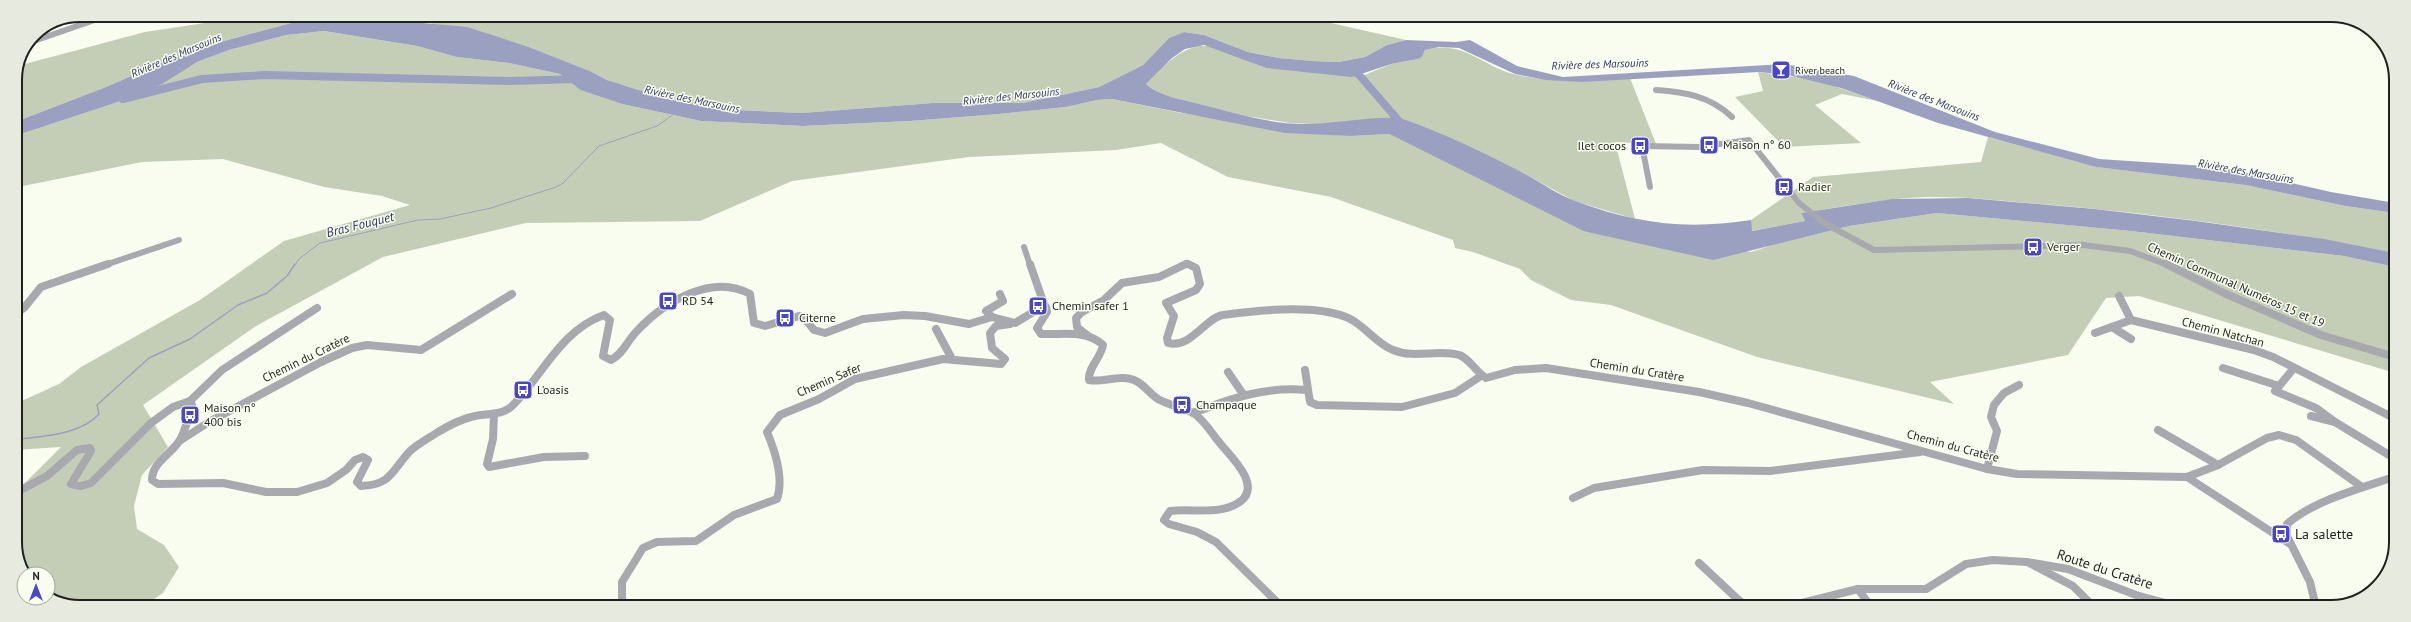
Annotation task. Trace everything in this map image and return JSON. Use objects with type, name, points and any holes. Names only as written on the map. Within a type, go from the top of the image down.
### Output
[{"type":"street","points":[[39,39],[89,22]]},
{"type":"street","points":[[1656,90],[1679,91],[1696,95],[1720,104],[1732,117]]},
{"type":"street","name":"Chemin Communal Numéros 15 et 19","points":[[1650,187],[1642,146],[1719,145],[1749,140],[1799,203],[1824,223],[1874,250],[2083,245],[2130,251],[2158,260],[2226,294],[2322,335],[2389,355]]},
{"type":"street","points":[[22,310],[25,309],[33,292],[41,287],[179,240]]},
{"type":"street","points":[[1024,247],[1047,312],[1037,328],[1041,334],[1087,335],[1100,340],[1103,345],[1101,356],[1089,372],[1089,380],[1094,382],[1121,379],[1133,380],[1156,398],[1193,413],[1244,472],[1248,485],[1246,496],[1232,507],[1215,510],[1178,510],[1166,514],[1164,520],[1169,524],[1197,532],[1216,542],[1274,600]]},
{"type":"street","points":[[1087,335],[1077,326],[1076,318],[1083,310],[1106,299],[1118,286],[1128,281],[1165,276],[1180,265],[1189,264],[1196,268],[1200,277],[1200,284],[1196,290],[1166,303],[1174,316],[1167,338],[1168,342],[1172,344],[1191,338],[1212,319],[1225,313],[1276,310],[1323,311],[1347,317],[1357,323],[1382,345],[1392,350],[1411,354],[1459,355],[1466,359],[1481,376],[1455,393],[1398,407],[1312,404],[1306,390],[1305,370]]},
{"type":"street","points":[[190,401],[192,405],[184,433],[156,468],[152,478],[154,483],[177,486],[224,483],[266,492],[297,492],[327,483],[346,470],[355,460],[363,457],[368,460],[357,482],[362,486],[367,487],[384,482],[392,476],[419,444],[462,420],[479,415],[494,414],[511,408],[568,338],[594,317],[604,315],[608,316],[610,320],[603,356],[611,360],[622,355],[632,335],[668,304],[685,296],[711,288],[734,286],[744,288],[750,294],[752,319],[754,323],[765,326],[798,316],[806,320],[814,330],[819,333],[834,331],[862,319],[898,315],[925,316],[969,324],[992,317]]},
{"type":"street","name":"Chemin du Cratère","points":[[178,442],[209,422],[320,362],[352,348],[367,345],[421,350],[512,294]]},
{"type":"street","points":[[1000,294],[1003,301],[986,311],[992,317],[1015,324],[1045,307]]},
{"type":"street","points":[[2095,333],[2131,320],[2119,296]]},
{"type":"street","points":[[22,489],[47,476],[77,450],[84,447],[90,448],[91,452],[71,484],[79,487],[91,482],[145,429],[178,405],[190,401],[222,370],[317,308]]},
{"type":"street","name":"Chemin Natchan","points":[[2131,320],[2231,344],[2272,357],[2389,416]]},
{"type":"street","name":"Chemin Safer","points":[[622,600],[622,582],[634,560],[643,548],[657,542],[696,541],[734,516],[768,504],[776,499],[780,490],[774,448],[767,432],[780,415],[819,399],[854,379],[935,360],[952,359],[994,364],[1003,363],[1005,357],[990,344],[990,333],[999,325],[1015,324]]},
{"type":"street","points":[[2112,327],[2130,339]]},
{"type":"street","points":[[936,329],[952,359]]},
{"type":"street","name":"Chemin du Cratère","points":[[1481,376],[1494,377],[1519,369],[1546,368],[1699,392],[1748,403],[1986,469],[2017,474],[2187,477],[2218,466],[2267,438],[2279,435],[2288,436],[2296,440],[2362,487]]},
{"type":"street","points":[[2223,368],[2279,386]]},
{"type":"street","points":[[2294,368],[2275,391],[2316,408],[2334,422],[2389,455]]},
{"type":"street","points":[[1228,372],[1243,394]]},
{"type":"street","points":[[1986,469],[1997,431],[1991,417],[1996,399],[2005,392],[2019,385]]},
{"type":"street","points":[[1193,413],[1243,394],[1279,388],[1306,390]]},
{"type":"street","points":[[494,414],[493,439],[487,464],[489,467],[544,457],[585,456]]},
{"type":"street","points":[[2311,416],[2334,422]]},
{"type":"street","points":[[2158,430],[2218,466]]},
{"type":"street","points":[[1573,498],[1594,488],[1703,470],[1770,471],[1924,452]]},
{"type":"street","points":[[2187,477],[2290,544]]},
{"type":"street","points":[[2314,600],[2310,582],[2290,544],[2285,530],[2288,523],[2298,516],[2362,487],[2389,479]]},
{"type":"street","name":"Route du Cratère","points":[[1814,600],[1858,589],[1926,588],[1974,562],[2027,562],[2068,569],[2136,595],[2154,600]]},
{"type":"street","points":[[2027,562],[2076,586],[2086,594],[2090,600]]},
{"type":"street","points":[[1699,563],[1739,600]]},
{"type":"street","points":[[1858,589],[1866,600]]},
{"type":"green space","points":[[211,22],[294,22],[224,41],[161,63],[106,87],[22,119],[22,80],[24,64],[145,32]]},
{"type":"green space","points":[[425,22],[1326,22],[1406,40],[1387,45],[1365,57],[1338,62],[1279,58],[1248,52],[1204,35],[1184,32],[1169,38],[1143,65],[1099,87],[1023,103],[933,103],[801,113],[716,109],[667,99],[607,80],[590,71],[529,47],[503,39]]},
{"type":"green space","points":[[324,31],[417,46],[458,57],[509,63],[560,74],[580,90],[622,104],[701,121],[803,126],[910,121],[1066,107],[1097,100],[1112,99],[1181,113],[1352,136],[1389,134],[1583,231],[1751,252],[1779,243],[1849,226],[1937,213],[2131,231],[2344,256],[2389,266],[2389,371],[2139,296],[2106,298],[2068,355],[1930,382],[1954,404],[1757,357],[1611,305],[1571,300],[1531,280],[1520,269],[1473,252],[1455,248],[1453,240],[1331,197],[1228,177],[1161,143],[1116,150],[969,157],[792,181],[700,221],[526,223],[383,257],[256,326],[143,405],[168,447],[142,475],[134,506],[137,529],[164,545],[179,567],[163,593],[152,600],[80,600],[58,596],[56,595],[56,566],[27,566],[26,564],[22,546],[22,486],[61,447],[22,450],[22,401],[59,384],[81,367],[200,300],[284,241],[410,205],[382,196],[324,187],[223,159],[142,162],[22,187],[22,134],[133,97],[197,62],[229,50],[287,35]]},
{"type":"green space","points":[[1198,46],[1210,46],[1266,68],[1362,76],[1391,64],[1418,59],[1422,57],[1425,50],[1451,48],[1472,55],[1505,71],[1531,78],[1574,81],[1630,78],[1656,144],[1615,142],[1635,219],[1574,201],[1527,175],[1400,118],[1316,124],[1290,123],[1246,116],[1161,95],[1146,84],[1176,56]]},
{"type":"green space","points":[[1758,72],[1817,80],[1877,101],[1842,94],[1815,105],[1861,143],[1784,147],[1735,97],[1763,91]]},
{"type":"green space","points":[[1988,137],[2097,167],[2245,185],[2345,206],[2389,212],[2389,252],[2268,231],[2182,219],[2097,209],[1959,197],[1896,199],[1801,213],[1805,221],[1751,231],[1751,220],[1813,177],[1981,162]]},
{"type":"water","points":[[294,22],[412,22],[467,27],[529,47],[590,71],[607,80],[667,99],[716,109],[801,113],[933,103],[1023,103],[1099,87],[1143,65],[1169,38],[1184,32],[1204,35],[1248,52],[1279,58],[1338,62],[1365,57],[1387,45],[1406,40],[1456,42],[1470,40],[1517,66],[1563,77],[1784,64],[1854,76],[1995,132],[2099,159],[2220,167],[2331,192],[2389,202],[2389,212],[2345,206],[2245,185],[2096,167],[1938,123],[1841,88],[1788,75],[1759,72],[1582,82],[1546,80],[1515,74],[1459,48],[1439,47],[1425,50],[1422,57],[1418,59],[1391,64],[1352,77],[1266,68],[1204,45],[1185,49],[1172,58],[1146,84],[1158,92],[1171,97],[1277,122],[1315,124],[1376,118],[1400,118],[1433,130],[1481,152],[1527,175],[1563,196],[1598,209],[1641,220],[1662,223],[1705,224],[1751,220],[1752,231],[1805,221],[1801,213],[1892,199],[1968,198],[2095,209],[2196,221],[2324,239],[2389,252],[2389,266],[2344,256],[2131,231],[1937,213],[1849,226],[1713,260],[1583,231],[1389,134],[1352,136],[1285,133],[1112,99],[1097,100],[1066,107],[910,121],[803,126],[701,121],[622,104],[580,90],[560,74],[509,63],[457,57],[417,46],[324,31],[287,35],[229,50],[197,62],[162,84],[133,97],[22,134],[22,119],[106,87],[161,63],[224,41]]},
{"type":"waterway","points":[[1354,69],[1405,128]]},
{"type":"waterway","points":[[123,99],[202,79],[264,75],[509,81],[580,79]]},
{"type":"waterway","name":"Bras Fouquet","points":[[295,265],[299,259],[320,243],[418,220],[440,219],[491,208],[556,187],[563,183],[599,146],[657,126],[674,114]]},
{"type":"waterway","name":"Bras Fouquet","points":[[22,439],[60,433],[82,426],[91,421],[99,414],[97,405],[149,358],[190,339],[238,305],[267,293],[287,276],[295,264]]},
{"type":"place","name":"River beach","points":[[1781,70]]},
{"type":"place","name":"Maison n° 60","points":[[1709,145]]},
{"type":"place","name":"Ilet cocos","points":[[1640,146]]},
{"type":"place","name":"Radier","points":[[1784,187]]},
{"type":"place","name":"Verger","points":[[2033,247]]},
{"type":"place","name":"RD 54","points":[[668,301]]},
{"type":"place","name":"Chemin safer 1","points":[[1038,306]]},
{"type":"place","name":"Citerne","points":[[785,318]]},
{"type":"place","name":"L'oasis","points":[[523,390]]},
{"type":"place","name":"Champaque","points":[[1182,405]]},
{"type":"place","name":"Maison n° 400 bis","points":[[190,415]]},
{"type":"place","name":"La salette","points":[[2281,534]]},
{"type":"water label","name":"Rivière des Marsouins","points":[[176,55]]},
{"type":"water label","name":"Rivière des Marsouins","points":[[1600,64]]},
{"type":"water label","name":"Rivière des Marsouins","points":[[1011,96]]},
{"type":"water label","name":"Rivière des Marsouins","points":[[692,99]]},
{"type":"water label","name":"Rivière des Marsouins","points":[[1934,100]]},
{"type":"water label","name":"Rivière des Marsouins","points":[[2246,171]]}]
